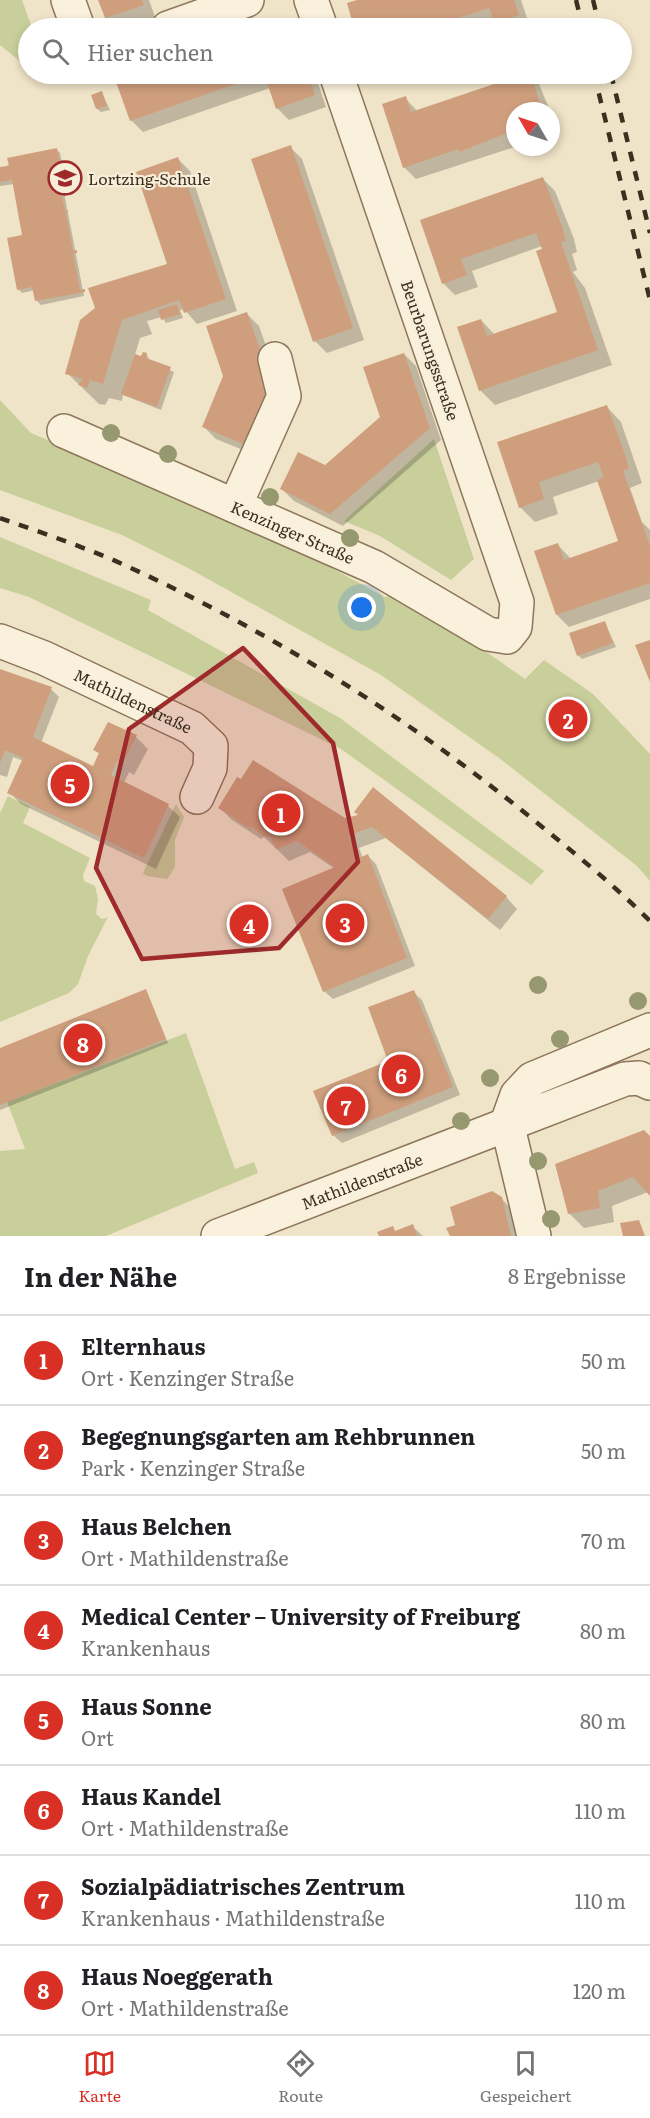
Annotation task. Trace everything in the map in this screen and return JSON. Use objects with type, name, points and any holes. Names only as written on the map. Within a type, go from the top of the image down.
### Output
[{"type":"street","points":[[68,0],[74,18]]},
{"type":"street","points":[[196,18],[247,0]]},
{"type":"street","points":[[311,0],[317,18]]},
{"type":"street","name":"Beurbarungsstraße","points":[[339,84],[517,602],[515,627]]},
{"type":"street","points":[[235,506],[284,396],[275,359]]},
{"type":"street","name":"Kenzinger Straße","points":[[64,430],[374,567],[488,634],[507,637],[515,627]]},
{"type":"street","name":"Mathildenstraße","points":[[0,641],[44,658],[192,728],[211,746],[210,768],[197,797]]},
{"type":"street","points":[[534,1236],[507,1124],[517,1095],[532,1079],[650,1030]]},
{"type":"street","name":"Mathildenstraße","points":[[218,1236],[625,1079],[645,1080]]},
{"type":"highlighted area","points":[[243,648],[333,743],[358,862],[279,948],[142,959],[96,868],[129,729]]},
{"type":"green space","points":[[0,0],[22,0],[28,18],[18,18],[18,60],[0,45]]},
{"type":"green space","points":[[0,400],[31,433],[211,509],[300,551],[385,597],[399,594],[434,615],[525,679],[544,660],[593,694],[650,754],[650,881],[637,866],[499,758],[381,675],[188,568],[122,535],[0,490]]},
{"type":"green space","points":[[434,439],[474,559],[451,580],[380,536],[344,521]]},
{"type":"green space","points":[[0,537],[151,600],[148,610],[340,718],[544,871],[531,885],[341,749],[29,597],[0,588]]},
{"type":"green space","points":[[8,796],[30,807],[23,823],[90,858],[83,875],[84,881],[95,886],[98,899],[96,914],[102,919],[108,917],[88,956],[78,984],[69,993],[0,1022],[0,813]]},
{"type":"green space","points":[[176,804],[184,817],[175,840],[175,867],[167,879],[147,876],[143,873]]},
{"type":"green space","points":[[186,1033],[235,1169],[254,1162],[258,1173],[106,1236],[0,1236],[0,1151],[25,1149],[7,1102]]},
{"type":"building","points":[[98,0],[142,0],[144,5],[105,18]]},
{"type":"building","points":[[357,0],[514,0],[519,15],[511,18],[493,18],[489,8],[458,18],[351,18],[347,3]]},
{"type":"building","points":[[117,84],[235,84],[130,121]]},
{"type":"building","points":[[267,84],[311,84],[315,95],[276,109]]},
{"type":"building","points":[[494,84],[534,84],[539,102],[506,102],[506,134],[459,152],[458,149],[403,168],[382,104],[406,96],[411,112]]},
{"type":"building","points":[[102,91],[107,106],[96,109],[91,95]]},
{"type":"building","points":[[291,145],[353,328],[313,342],[251,159]]},
{"type":"building","points":[[57,148],[62,173],[58,174],[65,211],[69,210],[66,213],[73,251],[77,250],[77,253],[73,253],[80,290],[85,289],[85,292],[35,301],[32,287],[17,290],[7,238],[22,235],[12,180],[0,182],[0,167],[9,166],[7,158]]},
{"type":"building","points":[[178,157],[226,299],[184,313],[179,300],[122,320],[103,384],[90,380],[87,388],[78,385],[83,379],[65,374],[80,320],[95,308],[88,288],[167,264],[136,172]]},
{"type":"building","points":[[543,177],[562,226],[566,241],[561,242],[598,350],[479,391],[457,327],[481,319],[487,336],[557,312],[536,251],[542,249],[536,233],[461,259],[467,275],[442,284],[420,220]]},
{"type":"building","points":[[177,304],[180,314],[161,320],[158,310]]},
{"type":"building","points":[[247,312],[277,398],[256,449],[202,427],[223,376],[206,326]]},
{"type":"building","points":[[143,352],[147,353],[146,358],[171,367],[157,407],[121,394],[135,354],[141,356]]},
{"type":"building","points":[[404,353],[430,428],[330,514],[280,489],[298,452],[325,465],[380,417],[363,367]]},
{"type":"building","points":[[607,405],[629,469],[623,471],[650,546],[650,583],[556,615],[534,551],[558,543],[564,560],[618,541],[597,480],[604,477],[598,462],[539,482],[544,499],[519,508],[497,442]]},
{"type":"building","points":[[605,621],[613,643],[577,656],[569,633]]},
{"type":"building","points":[[650,640],[650,682],[635,645]]},
{"type":"building","points":[[0,669],[52,687],[33,737],[93,766],[99,753],[93,750],[108,722],[137,735],[122,764],[117,761],[111,775],[169,804],[144,858],[7,793],[23,758],[5,750],[0,763]]},
{"type":"building","points":[[253,760],[345,818],[358,815],[354,812],[373,787],[507,896],[488,919],[372,827],[348,836],[357,859],[368,854],[407,958],[323,992],[282,889],[335,867],[297,841],[276,849],[270,837],[263,836],[251,826],[249,828],[218,808],[237,777],[241,779]]},
{"type":"building","points":[[146,989],[166,1039],[0,1105],[0,1048]]},
{"type":"building","points":[[414,990],[453,1087],[332,1136],[313,1091],[388,1061],[368,1007]]},
{"type":"building","points":[[644,1130],[650,1136],[650,1196],[633,1177],[598,1191],[600,1208],[568,1214],[555,1164]]},
{"type":"building","points":[[492,1191],[502,1197],[511,1236],[450,1236],[446,1228],[455,1225],[450,1207]]},
{"type":"building","points":[[639,1220],[645,1236],[623,1236],[620,1223]]},
{"type":"building","points":[[413,1224],[417,1236],[379,1236],[377,1232],[393,1226],[395,1231]]},
{"type":"railway","points":[[576,0],[580,18]]},
{"type":"railway","points":[[593,0],[598,18]]},
{"type":"railway","points":[[596,84],[650,300]]},
{"type":"railway","points":[[613,84],[650,233]]},
{"type":"railway","points":[[0,518],[97,553],[169,586],[281,645],[335,678],[388,712],[491,786],[597,872],[650,921]]},
{"type":"place","name":"Lortzing-Schule","points":[[65,178]]},
{"type":"place","name":"Begegnungsgarten am Rehbrunnen","points":[[568,719]]},
{"type":"place","name":"Haus Sonne","points":[[70,784]]},
{"type":"place","name":"Elternhaus","points":[[281,813]]},
{"type":"place","name":"Haus Belchen","points":[[345,923]]},
{"type":"place","name":"Medical Center – University of Freiburg","points":[[249,924]]},
{"type":"place","name":"Haus Noeggerath","points":[[83,1043]]},
{"type":"place","name":"Haus Kandel","points":[[401,1074]]},
{"type":"place","name":"Sozialpädiatrisches Zentrum","points":[[346,1106]]}]
